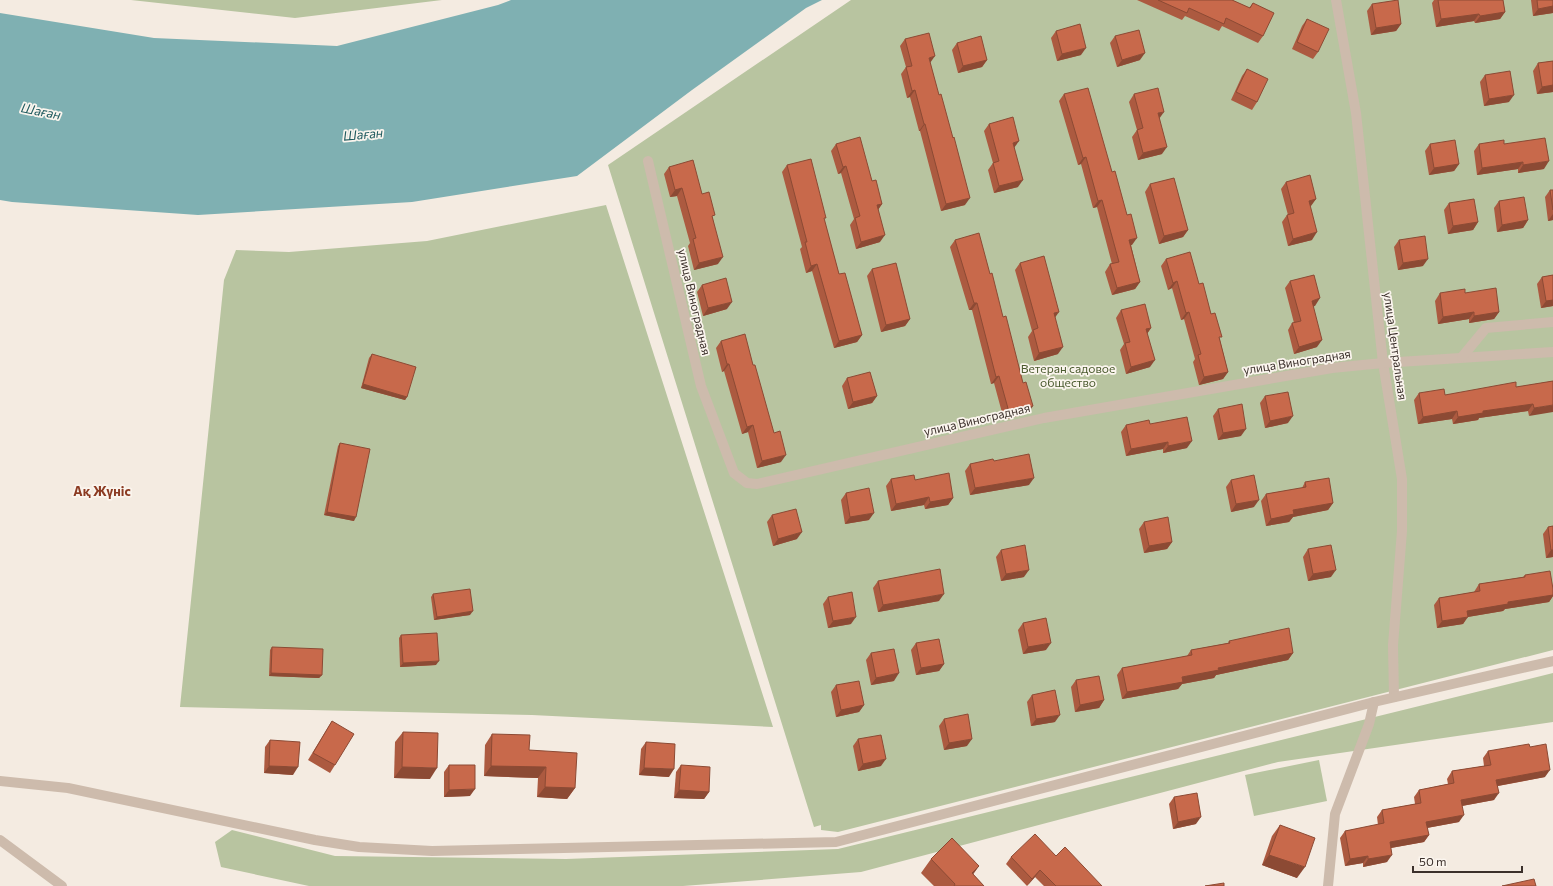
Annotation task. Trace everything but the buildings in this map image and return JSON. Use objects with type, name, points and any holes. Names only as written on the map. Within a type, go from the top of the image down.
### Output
[{"type":"street","name":"улица Центральная","points":[[1336,0],[1356,113],[1383,363],[1402,479],[1402,531],[1393,645],[1394,697]]},
{"type":"street","name":"улица Виноградная","points":[[648,162],[701,386],[734,473],[747,483],[757,484],[1044,418],[1332,368],[1462,357],[1553,352]]},
{"type":"street","points":[[1462,357],[1486,328],[1553,322]]},
{"type":"street","points":[[0,781],[68,788],[315,840],[359,846],[432,851],[836,842],[1374,702],[1553,662]]},
{"type":"street","points":[[1328,886],[1335,814],[1369,724],[1374,702]]},
{"type":"street","points":[[0,840],[62,886]]},
{"type":"green space","points":[[131,0],[442,0],[295,18]]},
{"type":"green space","name":"Ветеран садовое общество","points":[[851,0],[1553,0],[1553,650],[838,832],[821,830],[821,825],[814,827],[608,165]]},
{"type":"green space","points":[[606,205],[773,727],[532,715],[180,707],[224,280],[236,250],[289,252],[427,241]]},
{"type":"green space","points":[[1553,673],[1553,722],[1278,762],[861,872],[683,886],[309,886],[221,867],[215,842],[232,830],[335,856],[566,859],[838,849]]},
{"type":"green space","points":[[1319,760],[1327,801],[1254,816],[1245,775]]},
{"type":"water","name":"Шаған","points":[[511,0],[822,0],[806,8],[692,90],[577,176],[412,202],[198,215],[0,200],[0,13],[154,38],[337,46],[498,5]]},
{"type":"district","name":"Ақ Жүніс","points":[[102,491]]}]
